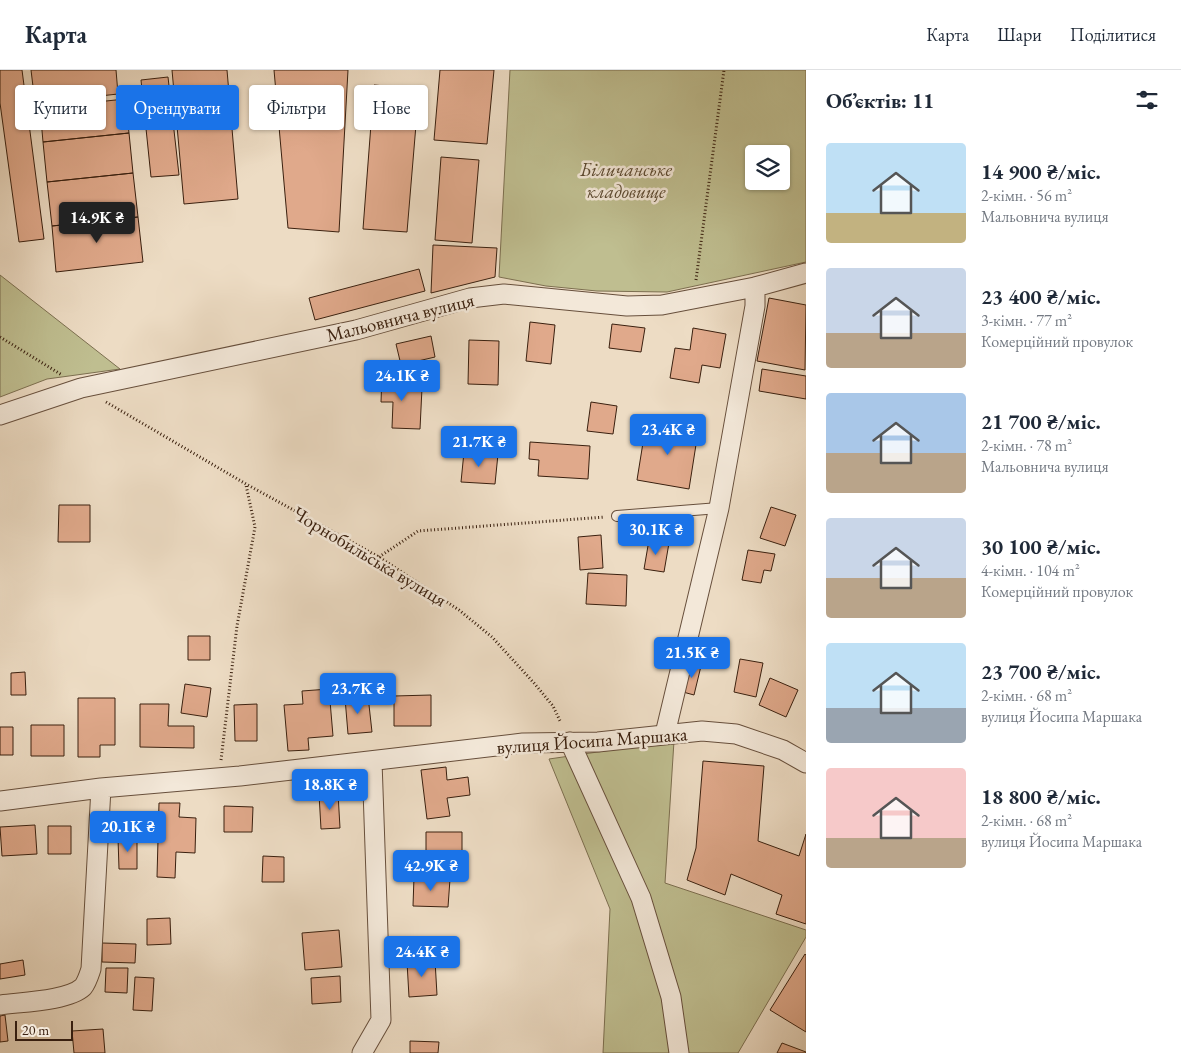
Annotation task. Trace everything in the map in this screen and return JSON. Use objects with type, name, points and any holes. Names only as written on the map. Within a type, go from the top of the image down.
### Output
[{"type":"street","name":"Мальовнича вулиця","points":[[6,412],[81,388],[356,330],[478,297],[518,294],[627,306],[662,305],[755,287],[806,273]]},
{"type":"street","points":[[665,734],[719,508],[756,306],[755,287]]},
{"type":"street","name":"вулиця Йосипа Маршака","points":[[0,801],[101,788],[218,778],[523,743],[598,742],[702,731],[736,734],[783,750],[806,763]]},
{"type":"street","points":[[570,742],[641,898],[672,997],[679,1053]]},
{"type":"street","points":[[362,1053],[381,1020],[372,761]]},
{"type":"street","points":[[0,1005],[68,995],[83,987],[88,979],[91,969],[101,788]]},
{"type":"lane","points":[[617,516],[719,508]]},
{"type":"path","points":[[696,299],[695,286],[724,70]]},
{"type":"path","name":"Чорнобильська вулиця","points":[[0,337],[81,388],[246,484],[379,557],[459,610],[492,638],[553,706],[570,742]]},
{"type":"path","points":[[218,778],[237,626],[255,527],[246,484]]},
{"type":"path","points":[[379,557],[418,531],[617,516]]},
{"type":"green space","name":"Біличанське кладовище","points":[[510,70],[806,70],[806,262],[667,292],[597,291],[546,286],[499,277]]},
{"type":"green space","points":[[0,275],[120,369],[47,379],[0,397]]},
{"type":"green space","points":[[674,741],[665,883],[806,930],[806,937],[738,1053],[603,1053],[610,909],[549,759]]},
{"type":"building","points":[[0,70],[22,70],[24,85],[15,85],[15,130],[30,130],[44,239],[19,242],[0,103]]},
{"type":"building","points":[[31,70],[116,70],[116,94],[106,95],[106,85],[33,85]]},
{"type":"building","points":[[172,70],[227,70],[228,85],[173,85]]},
{"type":"building","points":[[274,70],[348,70],[339,232],[288,228],[279,130],[344,130],[344,85],[275,85]]},
{"type":"building","points":[[440,70],[494,70],[487,144],[434,140]]},
{"type":"building","points":[[168,77],[169,85],[142,85],[141,80]]},
{"type":"building","points":[[116,100],[116,130],[129,130],[129,133],[43,142],[42,130],[106,130],[106,101]]},
{"type":"building","points":[[146,130],[174,130],[179,175],[151,177]]},
{"type":"building","points":[[177,130],[232,130],[238,199],[184,204]]},
{"type":"building","points":[[371,130],[416,130],[407,232],[363,229]]},
{"type":"building","points":[[129,133],[133,173],[47,182],[43,142]]},
{"type":"building","points":[[441,157],[479,160],[472,243],[435,240]]},
{"type":"building","points":[[133,173],[138,217],[52,226],[47,182]]},
{"type":"building","points":[[138,217],[143,262],[56,272],[52,226]]},
{"type":"building","points":[[433,245],[497,248],[495,277],[431,293]]},
{"type":"building","points":[[419,269],[425,291],[315,320],[309,298]]},
{"type":"building","points":[[769,298],[806,305],[805,370],[757,361]]},
{"type":"building","points":[[530,322],[555,325],[551,364],[526,361]]},
{"type":"building","points":[[612,324],[645,328],[641,352],[609,348]]},
{"type":"building","points":[[693,328],[726,334],[720,368],[702,365],[699,383],[670,378],[675,348],[690,350]]},
{"type":"building","points":[[431,336],[435,357],[401,365],[396,344]]},
{"type":"building","points":[[469,340],[499,341],[498,385],[468,384]]},
{"type":"building","points":[[762,369],[806,376],[806,399],[759,391]]},
{"type":"building","points":[[382,375],[403,376],[402,387],[422,388],[420,429],[392,428],[393,402],[381,402]]},
{"type":"building","points":[[591,402],[617,406],[613,434],[587,431]]},
{"type":"building","points":[[646,424],[698,432],[689,489],[637,480]]},
{"type":"building","points":[[530,442],[590,446],[588,479],[538,476],[539,460],[529,459]]},
{"type":"building","points":[[464,452],[498,454],[495,484],[461,482]]},
{"type":"building","points":[[59,505],[90,505],[90,542],[58,542]]},
{"type":"building","points":[[771,507],[796,515],[785,546],[760,538]]},
{"type":"building","points":[[601,535],[603,568],[580,570],[578,537]]},
{"type":"building","points":[[649,540],[669,543],[664,572],[644,569]]},
{"type":"building","points":[[748,550],[775,554],[771,571],[764,570],[761,583],[742,580]]},
{"type":"building","points":[[588,573],[627,575],[626,606],[586,604]]},
{"type":"building","points":[[188,636],[210,636],[210,660],[188,660]]},
{"type":"building","points":[[740,659],[763,663],[756,697],[734,692]]},
{"type":"building","points":[[690,663],[701,666],[694,695],[683,692]]},
{"type":"building","points":[[25,672],[26,695],[11,695],[11,673]]},
{"type":"building","points":[[770,678],[798,690],[786,717],[759,705]]},
{"type":"building","points":[[185,684],[211,688],[207,717],[181,713]]},
{"type":"building","points":[[329,689],[333,736],[308,738],[309,750],[288,751],[284,705],[303,704],[302,691]]},
{"type":"building","points":[[431,695],[431,726],[394,726],[394,696]]},
{"type":"building","points":[[368,696],[372,732],[348,734],[345,698]]},
{"type":"building","points":[[78,698],[115,698],[115,745],[100,745],[100,757],[78,757]]},
{"type":"building","points":[[140,704],[169,704],[168,726],[194,726],[194,748],[140,747]]},
{"type":"building","points":[[257,704],[257,741],[235,741],[234,705]]},
{"type":"building","points":[[31,725],[64,725],[64,756],[31,756]]},
{"type":"building","points":[[0,727],[13,727],[13,755],[0,755]]},
{"type":"building","points":[[703,761],[764,766],[758,841],[799,856],[806,834],[806,924],[776,914],[782,895],[731,874],[725,895],[687,880],[696,848]]},
{"type":"building","points":[[446,767],[447,780],[468,777],[470,795],[447,798],[450,816],[427,819],[421,770]]},
{"type":"building","points":[[338,793],[340,828],[321,829],[319,794]]},
{"type":"building","points":[[159,803],[180,803],[179,817],[196,818],[195,853],[176,852],[175,878],[157,877]]},
{"type":"building","points":[[224,806],[253,807],[252,832],[224,832]]},
{"type":"building","points":[[35,825],[37,854],[2,856],[0,827]]},
{"type":"building","points":[[48,826],[71,826],[71,854],[48,854]]},
{"type":"building","points":[[426,832],[462,832],[462,857],[426,857]]},
{"type":"building","points":[[118,838],[137,838],[137,869],[119,869]]},
{"type":"building","points":[[263,856],[284,857],[284,882],[262,882]]},
{"type":"building","points":[[414,877],[450,879],[448,907],[413,906]]},
{"type":"building","points":[[170,918],[171,944],[147,945],[147,919]]},
{"type":"building","points":[[339,930],[342,967],[305,970],[302,933]]},
{"type":"building","points":[[102,943],[136,944],[135,963],[102,962]]},
{"type":"building","points":[[806,955],[806,1032],[770,1010]]},
{"type":"building","points":[[23,960],[25,975],[0,979],[0,964]]},
{"type":"building","points":[[435,960],[437,995],[409,997],[407,962]]},
{"type":"building","points":[[106,968],[128,968],[127,993],[105,992]]},
{"type":"building","points":[[340,976],[341,1002],[312,1004],[311,978]]},
{"type":"building","points":[[135,977],[154,978],[152,1011],[133,1010]]},
{"type":"building","points":[[5,1015],[8,1041],[0,1042],[0,1016]]},
{"type":"building","points":[[103,1029],[105,1053],[74,1053],[72,1031]]},
{"type":"building","points":[[410,1041],[439,1042],[438,1053],[410,1053]]},
{"type":"building","points":[[782,1043],[806,1052],[806,1053],[777,1053]]}]
